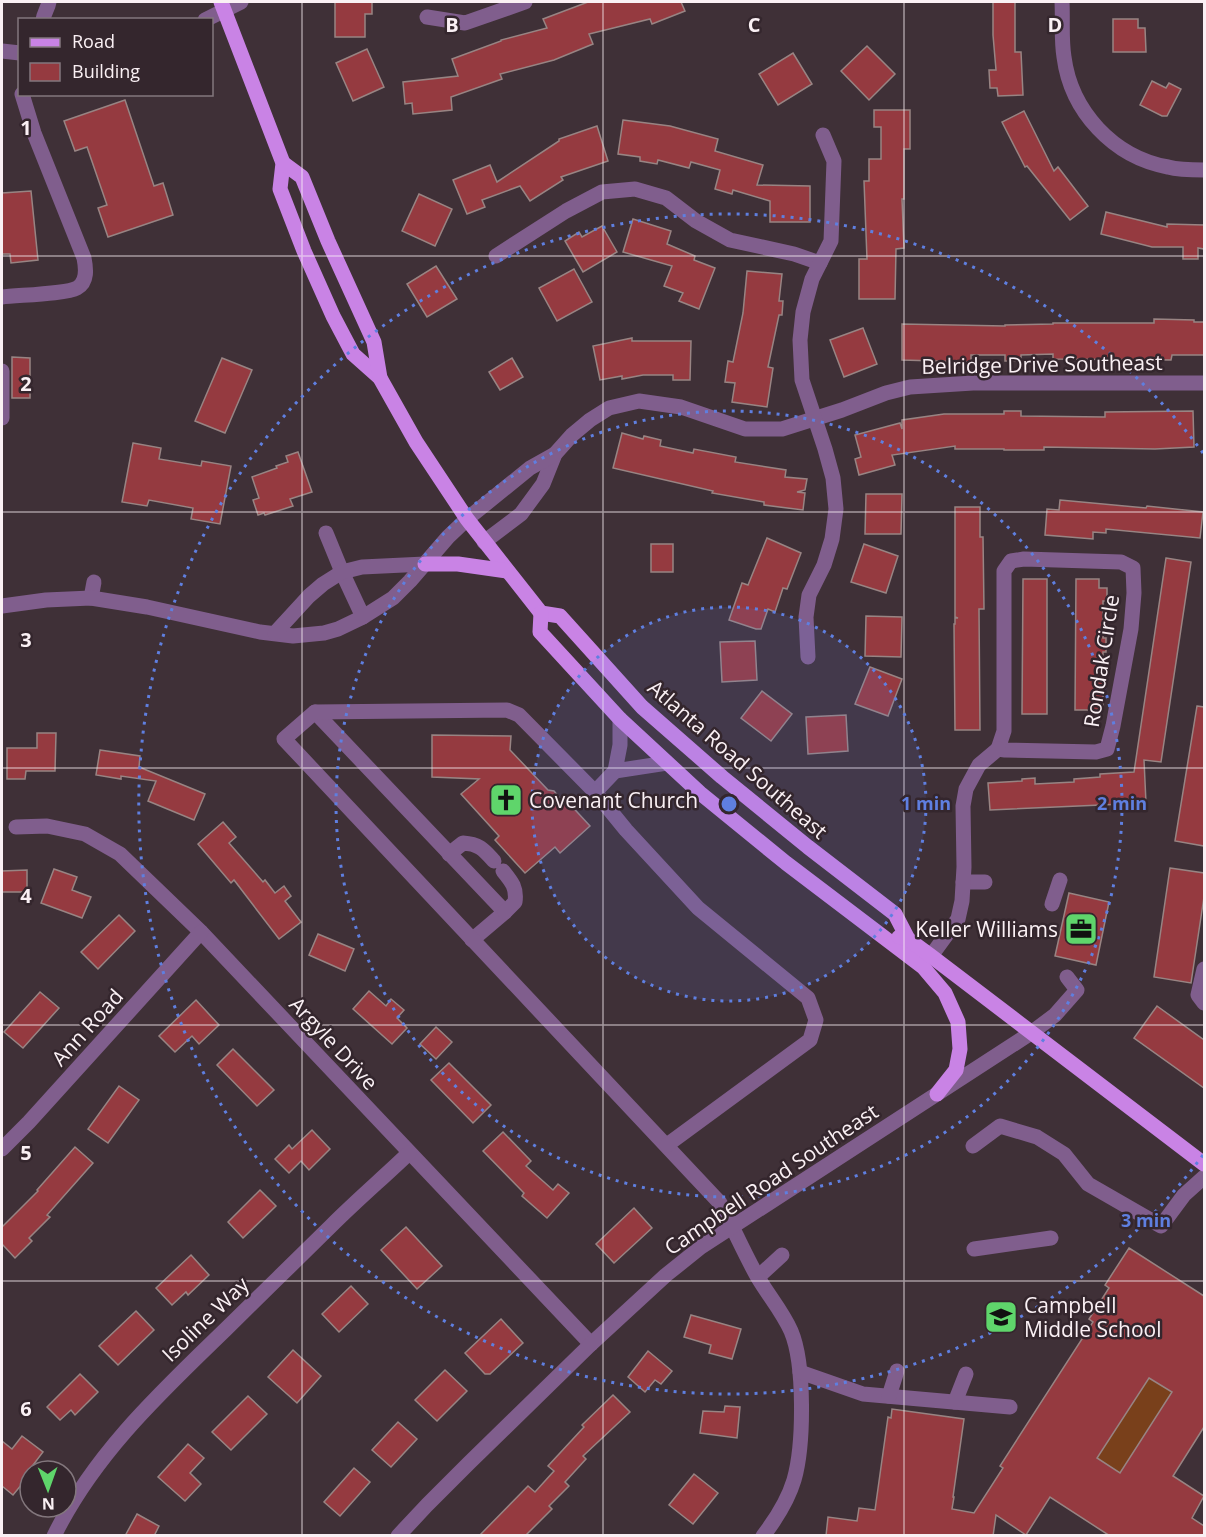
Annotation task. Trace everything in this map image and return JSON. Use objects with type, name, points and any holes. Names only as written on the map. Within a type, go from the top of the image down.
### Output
[{"type":"main road","name":"Atlanta Road Southeast","points":[[222,6],[283,163],[280,189],[304,251],[352,354],[380,378]]},
{"type":"main road","name":"Atlanta Road Southeast","points":[[283,163],[302,177],[374,342],[380,378],[416,442],[467,519],[540,613],[540,632],[620,719],[700,793],[876,932],[908,939],[1204,1164]]},
{"type":"main road","points":[[425,564],[458,564],[507,571]]},
{"type":"main road","name":"Atlanta Road Southeast","points":[[540,613],[560,616],[642,707],[681,743],[756,805],[895,914],[908,939]]},
{"type":"main road","points":[[876,932],[923,967],[945,993],[958,1022],[960,1049],[956,1070],[937,1094]]},
{"type":"street","points":[[207,18],[222,6],[241,2]]},
{"type":"street","points":[[427,17],[465,23],[525,2]]},
{"type":"street","points":[[1062,2],[1064,56],[1069,81],[1081,107],[1099,131],[1140,159],[1167,167],[1204,170]]},
{"type":"street","points":[[2,51],[18,52]]},
{"type":"street","points":[[2,297],[78,288],[85,279],[84,258],[29,119],[27,98]]},
{"type":"street","points":[[808,657],[806,617],[809,595],[824,565],[832,539],[836,509],[833,478],[802,380],[800,340],[803,312],[812,279],[831,241],[834,161],[823,135]]},
{"type":"street","points":[[496,256],[566,211],[602,192],[635,189],[666,198],[696,221],[730,240],[794,254],[820,263]]},
{"type":"street","points":[[2,371],[2,418]]},
{"type":"street","name":"Belridge Drive Southeast","points":[[2,606],[46,600],[91,598],[158,610],[222,616],[243,629],[293,636],[324,633],[338,629],[363,617],[393,598],[467,519],[530,468],[555,454],[590,420],[609,408],[639,401],[681,406],[745,429],[782,429],[910,387],[973,383],[1204,383]]},
{"type":"street","name":"Belridge Drive Southeast","points":[[484,542],[521,514],[543,484],[555,454]]},
{"type":"street","points":[[326,533],[363,617]]},
{"type":"street","name":"Rondak Circle","points":[[1024,559],[1121,562],[1133,568],[1134,593],[1131,629],[1107,749],[1096,752],[998,748],[1004,731],[1004,571],[1011,561],[1024,559]]},
{"type":"street","points":[[275,633],[309,596],[342,572],[362,567],[425,564]]},
{"type":"street","points":[[91,598],[94,582]]},
{"type":"street","points":[[667,1145],[810,1040],[816,1020],[808,998],[698,908],[626,830],[595,792],[519,715],[507,710],[315,712],[284,740],[720,1203],[758,1277],[782,1314],[796,1347],[800,1371],[801,1438],[794,1480],[780,1512],[763,1536]]},
{"type":"street","points":[[315,712],[505,912]]},
{"type":"street","points":[[595,792],[615,771],[620,745],[620,719]]},
{"type":"street","points":[[931,956],[958,919],[962,901],[963,806],[966,789],[979,765],[998,748]]},
{"type":"street","points":[[615,771],[667,763]]},
{"type":"street","name":"Argyle Drive","points":[[16,827],[47,826],[85,834],[120,854],[201,932],[591,1344]]},
{"type":"street","points":[[449,854],[463,843],[475,844],[499,866],[514,884],[515,903],[472,940]]},
{"type":"street","points":[[1052,904],[1060,880]]},
{"type":"street","points":[[963,882],[985,882]]},
{"type":"street","name":"Ann Road","points":[[2,1149],[201,932]]},
{"type":"street","points":[[1204,969],[1198,995],[1204,1003]]},
{"type":"street","name":"Campbell Road Southeast","points":[[398,1536],[427,1504],[591,1344],[666,1275],[732,1226],[1031,1033],[1055,1015],[1077,990],[1067,977]]},
{"type":"street","points":[[973,1146],[1000,1126],[1037,1137],[1064,1154],[1088,1184],[1161,1226],[1184,1195],[1204,1177]]},
{"type":"street","name":"Isoline Way","points":[[54,1536],[88,1478],[120,1436],[169,1383],[334,1223],[409,1154]]},
{"type":"street","points":[[974,1249],[1051,1239]]},
{"type":"street","points":[[758,1277],[782,1255]]},
{"type":"street","points":[[800,1371],[863,1394],[1010,1407]]},
{"type":"street","points":[[889,1396],[897,1371]]},
{"type":"street","points":[[955,1402],[966,1374]]},
{"type":"shaded area","points":[[1149,1378],[1172,1392],[1120,1473],[1097,1458]]},
{"type":"building","points":[[335,2],[372,2],[372,14],[365,14],[365,37],[335,37]]},
{"type":"building","points":[[588,2],[681,2],[685,11],[652,24],[650,19],[589,34],[593,44],[554,60],[500,74],[502,79],[451,97],[452,110],[413,114],[412,103],[405,104],[403,82],[458,76],[452,59],[501,40],[547,28],[543,19]]},
{"type":"building","points":[[993,2],[1015,2],[1015,52],[1021,52],[1023,95],[998,96],[997,88],[990,88],[989,70],[996,70]]},
{"type":"building","points":[[1113,19],[1138,19],[1138,28],[1145,28],[1146,52],[1113,52]]},
{"type":"building","points":[[867,46],[895,74],[869,100],[841,71]]},
{"type":"building","points":[[367,49],[384,87],[353,101],[336,63]]},
{"type":"building","points":[[793,53],[812,84],[778,105],[759,74]]},
{"type":"building","points":[[1152,81],[1166,88],[1169,83],[1181,89],[1167,116],[1162,116],[1140,105]]},
{"type":"building","points":[[125,100],[154,186],[163,183],[173,215],[108,237],[98,208],[107,205],[87,147],[75,151],[64,121]]},
{"type":"building","points":[[874,110],[910,110],[910,149],[904,149],[904,199],[902,199],[904,248],[896,249],[895,299],[859,299],[859,259],[867,259],[864,181],[869,181],[869,159],[881,159],[881,127],[874,127]]},
{"type":"building","points":[[1024,111],[1054,171],[1058,167],[1088,206],[1070,220],[1027,166],[1025,167],[1002,122]]},
{"type":"building","points":[[623,120],[670,126],[718,139],[715,151],[763,165],[757,185],[810,186],[810,222],[770,222],[770,201],[733,190],[732,194],[715,189],[720,170],[691,162],[689,168],[658,160],[657,164],[640,161],[640,157],[618,154]]},
{"type":"building","points":[[597,126],[608,161],[561,177],[563,180],[530,201],[520,186],[482,200],[485,207],[467,214],[453,180],[490,165],[497,182],[559,139]]},
{"type":"building","points":[[31,191],[38,260],[11,263],[10,254],[2,254],[2,193]]},
{"type":"building","points":[[419,194],[452,209],[435,246],[402,231]]},
{"type":"building","points":[[1106,212],[1167,227],[1167,224],[1204,225],[1204,249],[1198,248],[1198,259],[1183,259],[1183,247],[1152,247],[1101,234]]},
{"type":"building","points":[[633,219],[671,231],[667,244],[695,256],[694,260],[715,268],[699,309],[679,301],[683,293],[664,286],[672,266],[623,252]]},
{"type":"building","points":[[602,226],[617,252],[583,272],[565,241],[579,232],[582,237]]},
{"type":"building","points":[[436,266],[457,299],[427,317],[407,284]]},
{"type":"building","points":[[574,269],[592,302],[557,321],[539,288]]},
{"type":"building","points":[[747,271],[782,274],[779,301],[783,301],[782,315],[779,315],[768,367],[773,368],[767,407],[732,402],[735,383],[725,382],[728,361],[733,362],[743,313]]},
{"type":"building","points":[[1154,319],[1204,322],[1204,355],[1172,355],[1171,360],[1053,359],[1053,354],[1021,355],[1021,361],[1005,361],[1005,355],[971,355],[971,362],[902,360],[902,324],[1005,326],[1053,323],[1154,323]]},
{"type":"building","points":[[863,328],[877,364],[844,377],[830,340]]},
{"type":"building","points":[[632,338],[632,341],[691,341],[690,380],[673,380],[673,375],[643,375],[600,380],[593,346]]},
{"type":"building","points":[[12,357],[30,358],[30,398],[12,398]]},
{"type":"building","points":[[222,358],[252,370],[225,433],[195,421]]},
{"type":"building","points":[[512,358],[523,377],[500,390],[489,372]]},
{"type":"building","points":[[1004,411],[1021,411],[1021,416],[1105,417],[1105,412],[1193,411],[1194,447],[1155,449],[1044,447],[1044,450],[1004,450],[955,449],[955,446],[892,455],[895,465],[859,475],[855,459],[861,457],[855,435],[900,423],[902,429],[902,420],[944,414],[1004,414]]},
{"type":"building","points":[[622,433],[643,439],[644,436],[661,440],[660,446],[693,453],[694,449],[736,457],[735,462],[786,470],[785,477],[807,479],[805,490],[797,492],[805,493],[803,510],[764,505],[764,502],[712,493],[713,491],[613,468]]},
{"type":"building","points":[[133,443],[161,448],[159,459],[201,466],[202,461],[231,466],[220,524],[191,519],[193,508],[149,500],[147,506],[122,502]]},
{"type":"building","points":[[298,452],[312,492],[290,499],[293,506],[258,515],[253,500],[259,498],[252,477],[277,468],[276,466],[288,462],[286,456]]},
{"type":"building","points":[[866,494],[902,494],[901,534],[865,534]]},
{"type":"building","points":[[1060,500],[1203,512],[1200,538],[1106,529],[1106,533],[1093,532],[1093,539],[1045,535],[1047,509],[1059,510]]},
{"type":"building","points":[[955,507],[980,507],[980,537],[983,537],[984,609],[979,609],[980,730],[955,730],[954,624],[955,618],[958,618],[955,617]]},
{"type":"building","points":[[767,538],[801,553],[787,589],[783,588],[775,612],[768,609],[761,629],[756,629],[729,620],[742,583],[748,585]]},
{"type":"building","points":[[651,544],[673,544],[673,572],[651,572]]},
{"type":"building","points":[[864,544],[898,556],[886,593],[851,582]]},
{"type":"building","points":[[1166,558],[1191,562],[1161,762],[1144,760],[1146,803],[990,810],[988,783],[1035,778],[1035,784],[1074,782],[1074,779],[1100,777],[1100,774],[1134,772]]},
{"type":"building","points":[[1023,579],[1047,579],[1047,714],[1022,714]]},
{"type":"building","points":[[1076,579],[1099,579],[1099,588],[1107,588],[1107,601],[1103,601],[1103,638],[1106,638],[1106,652],[1103,652],[1103,710],[1075,710]]},
{"type":"building","points":[[866,616],[902,617],[901,657],[865,656]]},
{"type":"building","points":[[755,641],[757,680],[722,682],[720,642]]},
{"type":"building","points":[[870,667],[902,679],[888,716],[855,704]]},
{"type":"building","points":[[762,691],[792,714],[771,741],[741,718]]},
{"type":"building","points":[[1197,706],[1204,707],[1204,846],[1175,841]]},
{"type":"building","points":[[846,715],[848,751],[808,754],[806,717]]},
{"type":"building","points":[[37,733],[56,733],[55,771],[26,771],[25,779],[7,779],[7,748],[37,748]]},
{"type":"building","points":[[432,735],[511,736],[510,750],[548,790],[554,791],[563,802],[566,800],[590,826],[560,853],[555,847],[525,873],[495,840],[499,836],[461,794],[479,779],[432,777]]},
{"type":"building","points":[[100,750],[140,756],[139,767],[205,794],[194,820],[148,801],[156,781],[96,775]]},
{"type":"building","points":[[223,822],[236,837],[229,843],[263,882],[265,880],[275,893],[284,886],[291,896],[285,901],[301,922],[279,939],[234,880],[231,883],[198,844]]},
{"type":"building","points":[[1170,868],[1204,873],[1204,897],[1191,983],[1154,977]]},
{"type":"building","points":[[54,869],[77,877],[72,890],[91,897],[82,918],[41,903]]},
{"type":"building","points":[[27,870],[27,892],[2,892],[2,871]]},
{"type":"building","points":[[1069,893],[1109,902],[1096,965],[1055,956]]},
{"type":"building","points":[[119,915],[135,931],[98,969],[81,952]]},
{"type":"building","points":[[318,934],[354,949],[345,971],[309,955]]},
{"type":"building","points":[[369,991],[386,1006],[391,999],[404,1010],[397,1018],[407,1028],[392,1044],[353,1009]]},
{"type":"building","points":[[40,992],[59,1008],[23,1048],[4,1032]]},
{"type":"building","points":[[196,1000],[219,1025],[199,1044],[192,1036],[175,1052],[159,1036]]},
{"type":"building","points":[[1157,1006],[1204,1040],[1204,1088],[1134,1038]]},
{"type":"building","points":[[436,1027],[452,1042],[436,1059],[420,1044]]},
{"type":"building","points":[[233,1049],[274,1090],[257,1106],[217,1065]]},
{"type":"building","points":[[449,1063],[491,1105],[473,1123],[431,1080]]},
{"type":"building","points":[[119,1086],[139,1100],[108,1143],[88,1129]]},
{"type":"building","points":[[312,1130],[330,1149],[309,1170],[301,1161],[289,1173],[275,1159],[289,1145],[292,1149]]},
{"type":"building","points":[[503,1132],[531,1161],[526,1166],[553,1190],[558,1184],[569,1193],[547,1218],[522,1196],[524,1193],[483,1151]]},
{"type":"building","points":[[75,1147],[93,1163],[47,1215],[50,1217],[29,1238],[32,1241],[15,1258],[2,1244],[2,1227],[38,1191]]},
{"type":"building","points":[[260,1190],[276,1206],[243,1238],[228,1222]]},
{"type":"building","points":[[634,1208],[652,1228],[614,1263],[596,1244]]},
{"type":"building","points":[[406,1227],[442,1266],[417,1289],[381,1250]]},
{"type":"building","points":[[1129,1248],[1204,1296],[1204,1427],[1173,1476],[1204,1496],[1192,1518],[1204,1526],[1204,1536],[1110,1536],[1050,1497],[1026,1535],[996,1515],[993,1536],[826,1536],[828,1517],[857,1521],[859,1508],[875,1510],[888,1417],[891,1418],[892,1409],[964,1419],[952,1509],[974,1513],[1003,1468],[1000,1466],[1093,1322],[1089,1319],[1109,1288],[1105,1285]],"holes":[[[1149,1378],[1172,1392],[1120,1473],[1097,1458]]]},
{"type":"building","points":[[191,1255],[209,1275],[188,1295],[186,1292],[172,1305],[156,1288]]},
{"type":"building","points":[[351,1286],[368,1304],[339,1332],[322,1314]]},
{"type":"building","points":[[136,1311],[154,1330],[118,1365],[99,1346]]},
{"type":"building","points":[[691,1315],[741,1329],[732,1359],[709,1353],[711,1345],[684,1337]]},
{"type":"building","points":[[501,1319],[523,1343],[490,1374],[485,1374],[465,1353]]},
{"type":"building","points":[[293,1350],[321,1376],[297,1403],[268,1377]]},
{"type":"building","points":[[648,1351],[672,1371],[661,1384],[655,1380],[645,1392],[628,1377]]},
{"type":"building","points":[[445,1370],[467,1391],[437,1421],[415,1400]]},
{"type":"building","points":[[80,1374],[98,1392],[75,1415],[71,1410],[60,1420],[47,1407]]},
{"type":"building","points":[[613,1395],[630,1412],[583,1456],[586,1459],[565,1482],[569,1486],[549,1506],[552,1509],[525,1536],[479,1536],[528,1486],[535,1492],[554,1471],[548,1466],[584,1427],[582,1425]]},
{"type":"building","points":[[248,1396],[267,1414],[231,1450],[212,1432]]},
{"type":"building","points":[[725,1406],[740,1407],[737,1438],[700,1433],[703,1411],[724,1412]]},
{"type":"building","points":[[398,1422],[417,1439],[391,1467],[372,1450]]},
{"type":"building","points":[[22,1436],[43,1452],[38,1459],[18,1459],[18,1489],[13,1495],[2,1486],[2,1441],[12,1449]]},
{"type":"building","points":[[188,1444],[204,1458],[190,1473],[201,1484],[185,1501],[158,1477]]},
{"type":"building","points":[[354,1468],[370,1482],[340,1516],[324,1502]]},
{"type":"building","points":[[694,1474],[718,1493],[693,1524],[669,1505]]},
{"type":"building","points":[[137,1514],[159,1526],[154,1536],[125,1536]]},
{"type":"place","name":"Covenant Church","points":[[506,800]]},
{"type":"place","name":"Keller Williams","points":[[1081,929]]},
{"type":"place","name":"Campbell Middle School","points":[[1001,1317]]}]
